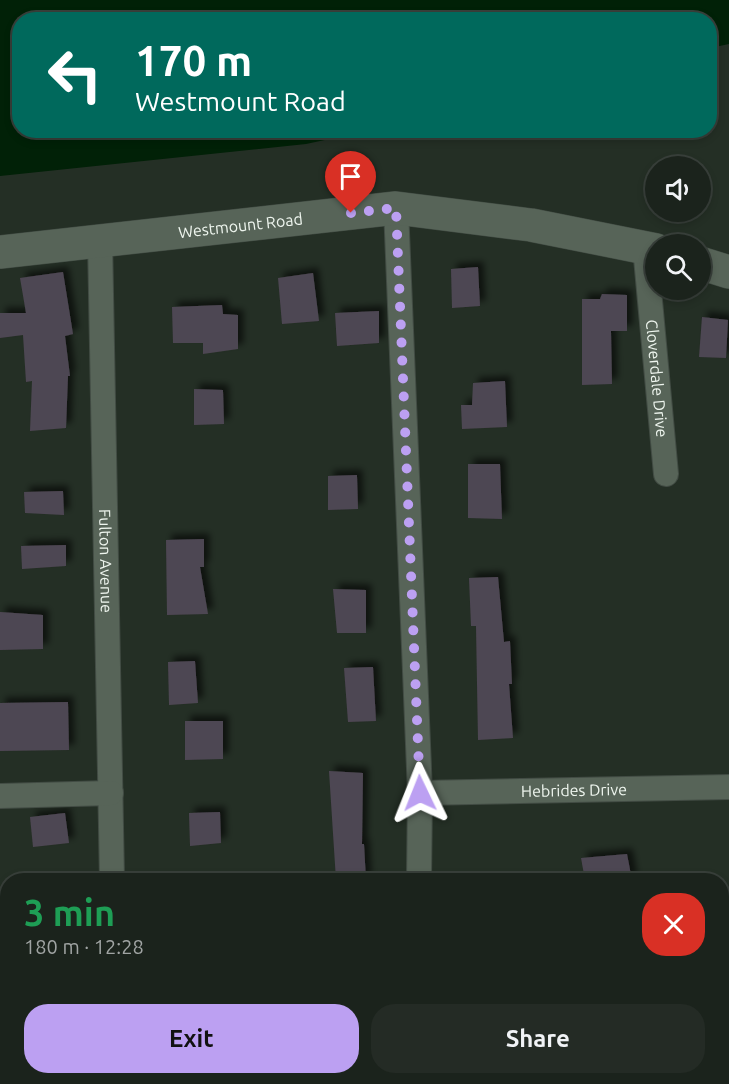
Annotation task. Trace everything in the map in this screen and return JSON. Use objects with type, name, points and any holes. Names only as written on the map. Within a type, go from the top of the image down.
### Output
[{"type":"main road","name":"Westmount Road","points":[[0,252],[396,208],[531,225],[645,247]]},
{"type":"main road","points":[[711,266],[729,272]]},
{"type":"street","points":[[396,208],[420,793],[420,873]]},
{"type":"street","name":"Fulton Avenue","points":[[100,240],[112,873]]},
{"type":"street","name":"Cloverdale Drive","points":[[654,300],[666,474]]},
{"type":"street","name":"Hebrides Drive","points":[[420,793],[729,787]]},
{"type":"street","points":[[0,796],[111,793]]},
{"type":"shaded area","points":[[0,0],[729,0],[729,44],[717,47],[717,12],[12,12],[12,138],[334,138],[306,144],[0,176]]},
{"type":"building","points":[[478,267],[480,306],[452,308],[451,269]]},
{"type":"building","points":[[63,272],[73,334],[65,336],[70,376],[68,376],[66,428],[30,431],[32,381],[26,382],[23,335],[0,338],[0,313],[26,313],[20,278]]},
{"type":"building","points":[[313,273],[319,321],[282,324],[278,278]]},
{"type":"building","points":[[602,294],[627,295],[627,331],[611,331],[612,384],[582,385],[582,299],[600,299]]},
{"type":"building","points":[[222,305],[223,314],[238,315],[238,349],[203,354],[203,343],[173,343],[172,307]]},
{"type":"building","points":[[379,311],[379,343],[337,346],[335,313]]},
{"type":"building","points":[[702,317],[728,320],[726,358],[699,357]]},
{"type":"building","points":[[505,381],[507,427],[462,429],[461,405],[472,405],[473,383]]},
{"type":"building","points":[[194,389],[223,390],[224,424],[194,425]]},
{"type":"building","points":[[468,464],[500,464],[502,519],[468,518]]},
{"type":"building","points":[[357,475],[358,509],[328,510],[328,476]]},
{"type":"building","points":[[63,491],[64,515],[25,513],[24,492]]},
{"type":"building","points":[[204,539],[204,567],[200,567],[208,614],[167,615],[166,540]]},
{"type":"building","points":[[66,545],[66,566],[22,569],[21,546]]},
{"type":"building","points":[[498,577],[504,642],[510,641],[512,684],[509,684],[513,738],[478,740],[476,626],[471,626],[469,578]]},
{"type":"building","points":[[333,589],[366,590],[366,633],[337,633]]},
{"type":"building","points":[[0,612],[43,615],[43,649],[0,650]]},
{"type":"building","points":[[195,661],[198,703],[169,705],[168,662]]},
{"type":"building","points":[[373,667],[376,721],[348,722],[344,668]]},
{"type":"building","points":[[68,702],[69,750],[0,751],[0,703]]},
{"type":"building","points":[[185,721],[223,721],[223,759],[185,760]]},
{"type":"building","points":[[329,771],[363,773],[362,844],[364,844],[366,873],[336,873]]},
{"type":"building","points":[[220,812],[221,843],[190,846],[189,813]]},
{"type":"building","points":[[65,813],[69,843],[33,847],[30,817]]},
{"type":"building","points":[[627,854],[631,873],[584,873],[581,858]]},
{"type":"route","points":[[351,213],[396,208],[420,793]]}]
